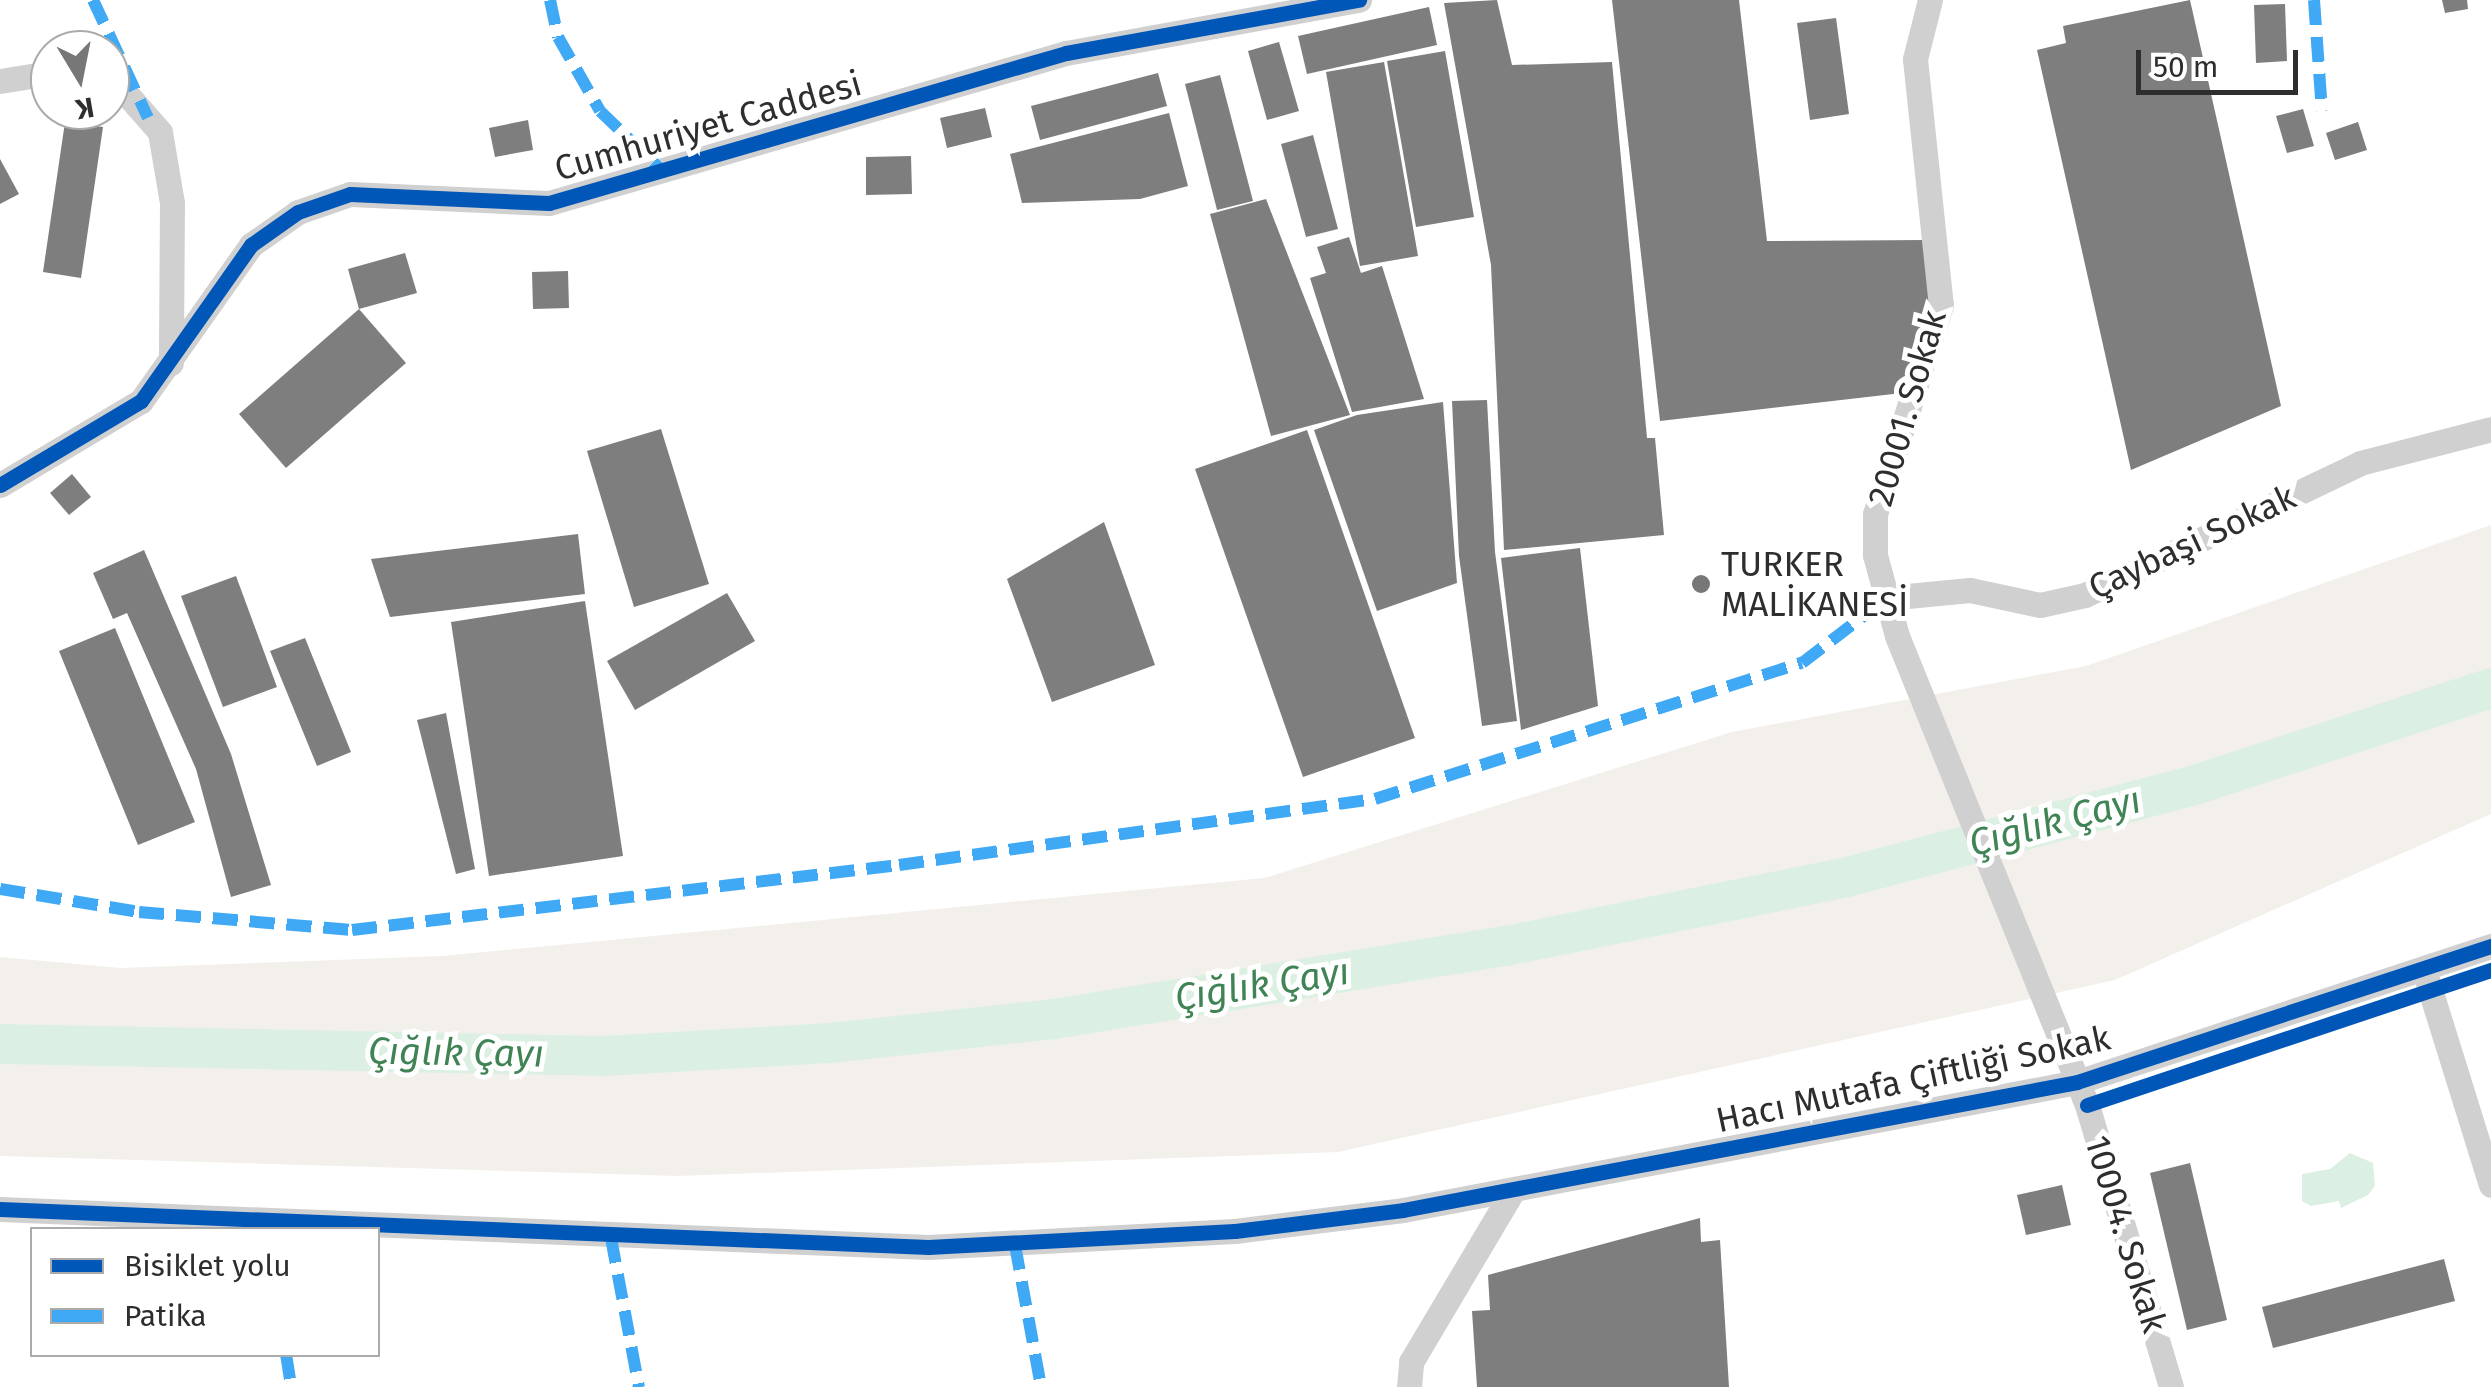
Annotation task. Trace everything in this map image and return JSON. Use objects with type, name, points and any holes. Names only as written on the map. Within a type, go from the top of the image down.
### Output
[{"type":"street","name":"Cumhuriyet Caddesi","points":[[0,485],[141,401],[251,245],[298,212],[350,194],[549,203],[1066,53],[1359,0]]},
{"type":"street","name":"20001. Sokak","points":[[1897,636],[1875,554],[1875,514],[1941,306],[1915,60],[1930,0]]},
{"type":"street","points":[[0,81],[30,76]]},
{"type":"street","points":[[130,97],[160,132],[172,203],[170,363]]},
{"type":"street","name":"Çaybaşi Sokak","points":[[1887,598],[1970,590],[2040,605],[2085,595],[2360,463],[2491,429]]},
{"type":"street","name":"10004. Sokak","points":[[1897,636],[2077,1082],[2171,1387]]},
{"type":"street","name":"Hacı Mutafa Çiftliği Sokak","points":[[0,1209],[928,1247],[1235,1231],[1512,1190],[2077,1082],[2491,946]]},
{"type":"street","points":[[2424,970],[2491,1186]]},
{"type":"street","points":[[1408,1387],[1411,1362],[1512,1190]]},
{"type":"shaded area","points":[[2491,525],[2491,814],[2115,980],[1338,1152],[678,1176],[0,1156],[0,957],[121,968],[442,956],[1264,878],[1732,732],[2086,666]]},
{"type":"shaded area","points":[[2350,1153],[2373,1163],[2375,1186],[2368,1195],[2341,1208],[2339,1201],[2311,1206],[2302,1201],[2302,1174],[2330,1169]]},
{"type":"building","points":[[1497,0],[1512,65],[1612,62],[1647,438],[1655,438],[1664,535],[1504,550],[1491,265],[1444,3]]},
{"type":"building","points":[[1612,0],[1739,0],[1767,241],[1926,240],[1933,300],[1902,393],[1660,421]]},
{"type":"building","points":[[2190,0],[2281,406],[2131,470],[2037,50],[2066,43],[2063,26]]},
{"type":"building","points":[[2442,0],[2467,0],[2468,9],[2445,13]]},
{"type":"building","points":[[2285,4],[2287,61],[2256,63],[2254,5]]},
{"type":"building","points":[[1429,7],[1437,45],[1307,74],[1298,36]]},
{"type":"building","points":[[1836,18],[1849,114],[1810,120],[1797,23]]},
{"type":"building","points":[[1279,42],[1299,111],[1267,120],[1248,51]]},
{"type":"building","points":[[1445,51],[1474,217],[1416,227],[1387,61]]},
{"type":"building","points":[[1384,62],[1418,256],[1360,266],[1326,72]]},
{"type":"building","points":[[1158,73],[1167,106],[1040,140],[1031,106]]},
{"type":"building","points":[[1220,75],[1253,201],[1217,210],[1185,84]]},
{"type":"building","points":[[985,108],[992,137],[947,148],[940,118]]},
{"type":"building","points":[[2303,109],[2314,146],[2287,153],[2276,116]]},
{"type":"building","points":[[1169,113],[1188,186],[1140,199],[1022,203],[1010,154]]},
{"type":"building","points":[[528,120],[533,150],[495,157],[489,128]]},
{"type":"building","points":[[2358,122],[2367,150],[2335,160],[2326,133]]},
{"type":"building","points":[[64,130],[103,130],[81,278],[43,272]]},
{"type":"building","points":[[1313,135],[1338,229],[1306,237],[1281,144]]},
{"type":"building","points":[[911,156],[912,194],[866,195],[866,157]]},
{"type":"building","points":[[0,159],[19,194],[0,204]]},
{"type":"building","points":[[1266,199],[1350,415],[1271,436],[1210,214]]},
{"type":"building","points":[[1349,237],[1361,273],[1382,266],[1424,399],[1352,412],[1310,278],[1326,273],[1317,247]]},
{"type":"building","points":[[405,253],[417,293],[359,309],[348,269]]},
{"type":"building","points":[[568,271],[569,308],[533,309],[532,272]]},
{"type":"building","points":[[359,309],[406,363],[286,468],[239,414]]},
{"type":"building","points":[[1487,400],[1495,552],[1517,721],[1482,726],[1459,556],[1452,401]]},
{"type":"building","points":[[1443,402],[1457,583],[1377,611],[1314,430],[1357,415]]},
{"type":"building","points":[[661,429],[709,584],[634,607],[587,451]]},
{"type":"building","points":[[1307,430],[1415,738],[1303,777],[1195,469]]},
{"type":"building","points":[[72,474],[91,497],[69,515],[50,493]]},
{"type":"building","points":[[1104,522],[1155,665],[1052,702],[1007,579]]},
{"type":"building","points":[[578,534],[585,594],[390,617],[371,559]]},
{"type":"building","points":[[1580,548],[1598,706],[1521,730],[1501,558]]},
{"type":"building","points":[[144,550],[231,754],[271,885],[231,897],[196,769],[127,613],[113,619],[93,573]]},
{"type":"building","points":[[236,576],[277,687],[223,707],[181,596]]},
{"type":"building","points":[[727,593],[755,641],[635,710],[607,661]]},
{"type":"building","points":[[585,601],[623,856],[489,876],[451,622]]},
{"type":"building","points":[[115,628],[195,822],[138,845],[59,651]]},
{"type":"building","points":[[305,638],[351,752],[317,766],[270,651]]},
{"type":"building","points":[[446,713],[475,869],[456,874],[417,720]]},
{"type":"building","points":[[2190,1163],[2227,1320],[2187,1330],[2150,1173]]},
{"type":"building","points":[[2062,1185],[2071,1225],[2026,1235],[2017,1195]]},
{"type":"building","points":[[1700,1218],[1701,1242],[1720,1240],[1729,1387],[1477,1387],[1472,1311],[1490,1310],[1488,1275]]},
{"type":"building","points":[[2444,1259],[2455,1301],[2273,1348],[2262,1307]]},
{"type":"waterway","name":"Çığlık Çayı","points":[[0,1044],[605,1056],[830,1043],[1054,1019],[1506,946],[1847,877],[2198,784],[2491,688]]},
{"type":"marked path","points":[[93,0],[148,118]]},
{"type":"marked path","points":[[550,0],[558,37],[600,111],[661,170]]},
{"type":"marked path","points":[[2314,0],[2322,111]]},
{"type":"marked path","points":[[0,889],[139,912],[352,930],[899,865],[1375,799],[1802,663],[1887,598]]},
{"type":"marked path","points":[[611,1238],[639,1387]]},
{"type":"marked path","points":[[1015,1245],[1041,1387]]},
{"type":"marked path","points":[[286,1357],[291,1387]]},
{"type":"cycle path","points":[[0,485],[141,401],[251,245],[298,212],[350,194],[549,203],[1066,53],[1359,0]]},
{"type":"cycle path","points":[[0,1209],[928,1247],[1235,1231],[1403,1210],[2077,1082],[2491,946]]},
{"type":"cycle path","points":[[2087,1105],[2491,970]]},
{"type":"place","name":"TURKER MALİKANESİ","points":[[1701,584]]}]
